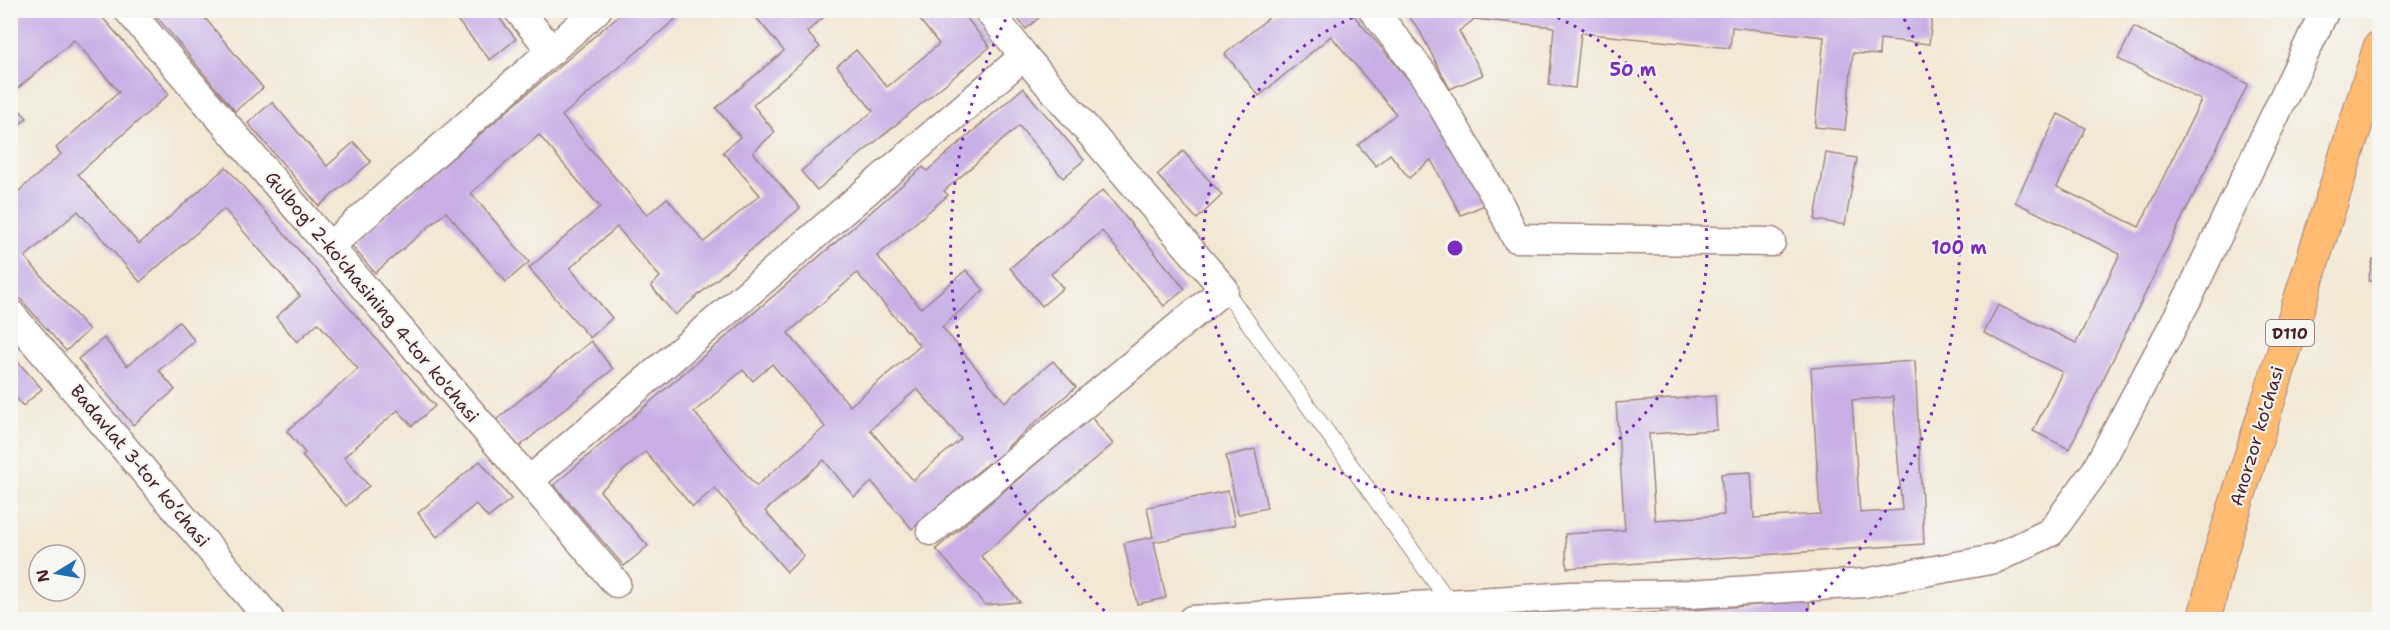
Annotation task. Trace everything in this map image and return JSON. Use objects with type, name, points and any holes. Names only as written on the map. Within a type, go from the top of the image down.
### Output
[{"type":"main road","name":"Anorzor ko'chasi","points":[[2204,620],[2221,551],[2379,48]]},
{"type":"street","name":"Gulbog' 2-ko'chasining 4-tor ko'chasi","points":[[128,10],[616,583]]},
{"type":"street","points":[[518,10],[552,51]]},
{"type":"street","points":[[330,246],[597,10]]},
{"type":"street","points":[[931,531],[1224,289],[1024,56],[988,10]]},
{"type":"street","points":[[1373,10],[1424,75],[1498,201],[1516,238],[1772,242]]},
{"type":"street","points":[[1192,620],[1571,596],[1689,594],[1864,583],[1995,559],[2051,532],[2096,470],[2191,292],[2325,10]]},
{"type":"street","points":[[529,481],[1024,56]]},
{"type":"street","name":"Badavlat 3-tor koʼchasi","points":[[10,313],[270,620]]},
{"type":"lane","points":[[1224,289],[1450,603]]},
{"type":"building","points":[[19,10],[96,10],[169,94],[78,174],[139,244],[226,167],[435,406],[412,426],[398,410],[344,457],[369,486],[346,506],[302,456],[305,453],[287,431],[358,369],[318,323],[297,342],[276,317],[300,296],[224,209],[140,282],[78,211],[25,257],[89,330],[66,351],[10,287],[10,199],[61,154],[56,148],[119,92],[74,40],[10,95],[10,18]]},
{"type":"building","points":[[146,10],[201,10],[200,12],[263,88],[235,111],[157,17],[154,20]]},
{"type":"building","points":[[449,10],[493,10],[516,39],[490,60]]},
{"type":"building","points":[[625,10],[686,10],[562,116],[647,215],[667,198],[704,242],[760,195],[723,152],[740,137],[716,108],[784,51],[750,10],[831,10],[807,32],[820,47],[753,105],[775,132],[753,152],[800,208],[675,315],[651,286],[660,277],[617,227],[570,268],[612,318],[590,338],[529,268],[600,207],[539,135],[471,193],[529,262],[506,282],[446,212],[375,273],[351,245]]},
{"type":"building","points":[[912,10],[960,10],[990,47],[817,190],[801,171],[873,111],[837,66],[856,50],[887,87],[939,44]]},
{"type":"building","points":[[1011,10],[1048,10],[1026,29]]},
{"type":"building","points":[[1278,10],[1349,10],[1439,115],[1492,202],[1461,215],[1431,160],[1409,178],[1390,154],[1376,166],[1358,145],[1396,114],[1331,36],[1259,96],[1225,54]]},
{"type":"building","points":[[1403,10],[1933,11],[1929,44],[1880,39],[1879,55],[1853,53],[1845,130],[1815,127],[1824,37],[1732,27],[1730,48],[1581,33],[1575,88],[1549,85],[1554,27],[1475,19],[1459,31],[1483,75],[1450,89],[1418,28]]},
{"type":"building","points":[[2134,27],[2248,84],[2069,449],[2033,431],[2062,372],[1984,333],[1998,305],[2076,343],[2120,254],[2015,202],[2058,114],[2086,128],[2057,187],[2139,227],[2201,100],[2118,59]]},
{"type":"building","points":[[1023,88],[1084,160],[1063,178],[1019,126],[944,191],[948,195],[877,256],[921,308],[966,270],[984,290],[942,327],[1005,402],[1053,361],[1076,387],[1007,447],[1013,454],[994,470],[988,463],[912,529],[872,482],[854,497],[824,460],[765,511],[804,556],[787,572],[715,488],[693,507],[645,452],[600,491],[648,546],[624,566],[554,485],[923,167],[927,171]],"holes":[[[857,273],[920,346],[850,406],[788,333]],[[772,364],[825,427],[756,486],[694,412],[743,370],[753,381]],[[917,389],[961,439],[913,480],[870,430]]]},
{"type":"building","points":[[10,100],[27,118],[10,133]]},
{"type":"building","points":[[272,102],[327,166],[354,142],[371,162],[319,206],[248,123]]},
{"type":"building","points":[[1183,151],[1222,195],[1197,219],[1157,175]]},
{"type":"building","points":[[1826,153],[1857,158],[1845,225],[1815,220]]},
{"type":"building","points":[[1103,190],[1185,289],[1164,306],[1102,231],[1051,274],[1063,288],[1042,306],[1010,268]]},
{"type":"building","points":[[2373,259],[2380,261],[2380,283],[2368,281]]},
{"type":"building","points":[[179,322],[195,341],[159,370],[175,390],[133,425],[78,359],[104,338],[127,366]]},
{"type":"building","points":[[591,341],[613,369],[519,447],[496,420]]},
{"type":"building","points":[[10,353],[42,389],[23,406],[10,391]]},
{"type":"building","points":[[1915,361],[1924,544],[1567,568],[1565,534],[1625,530],[1616,403],[1715,396],[1717,430],[1649,434],[1655,520],[1724,515],[1721,474],[1751,472],[1754,518],[1820,514],[1811,368]],"holes":[[[1893,397],[1902,510],[1860,513],[1852,400]]]},
{"type":"building","points":[[1091,417],[1113,444],[981,556],[1020,602],[985,605],[936,549]]},
{"type":"building","points":[[1255,449],[1267,508],[1238,514],[1226,456]]},
{"type":"building","points":[[480,461],[511,499],[488,518],[476,504],[437,537],[418,513]]},
{"type":"building","points":[[1228,491],[1235,525],[1154,542],[1166,598],[1137,604],[1124,543],[1153,537],[1147,507]]},
{"type":"building","points":[[1809,601],[1810,620],[1586,620],[1586,618]]}]
